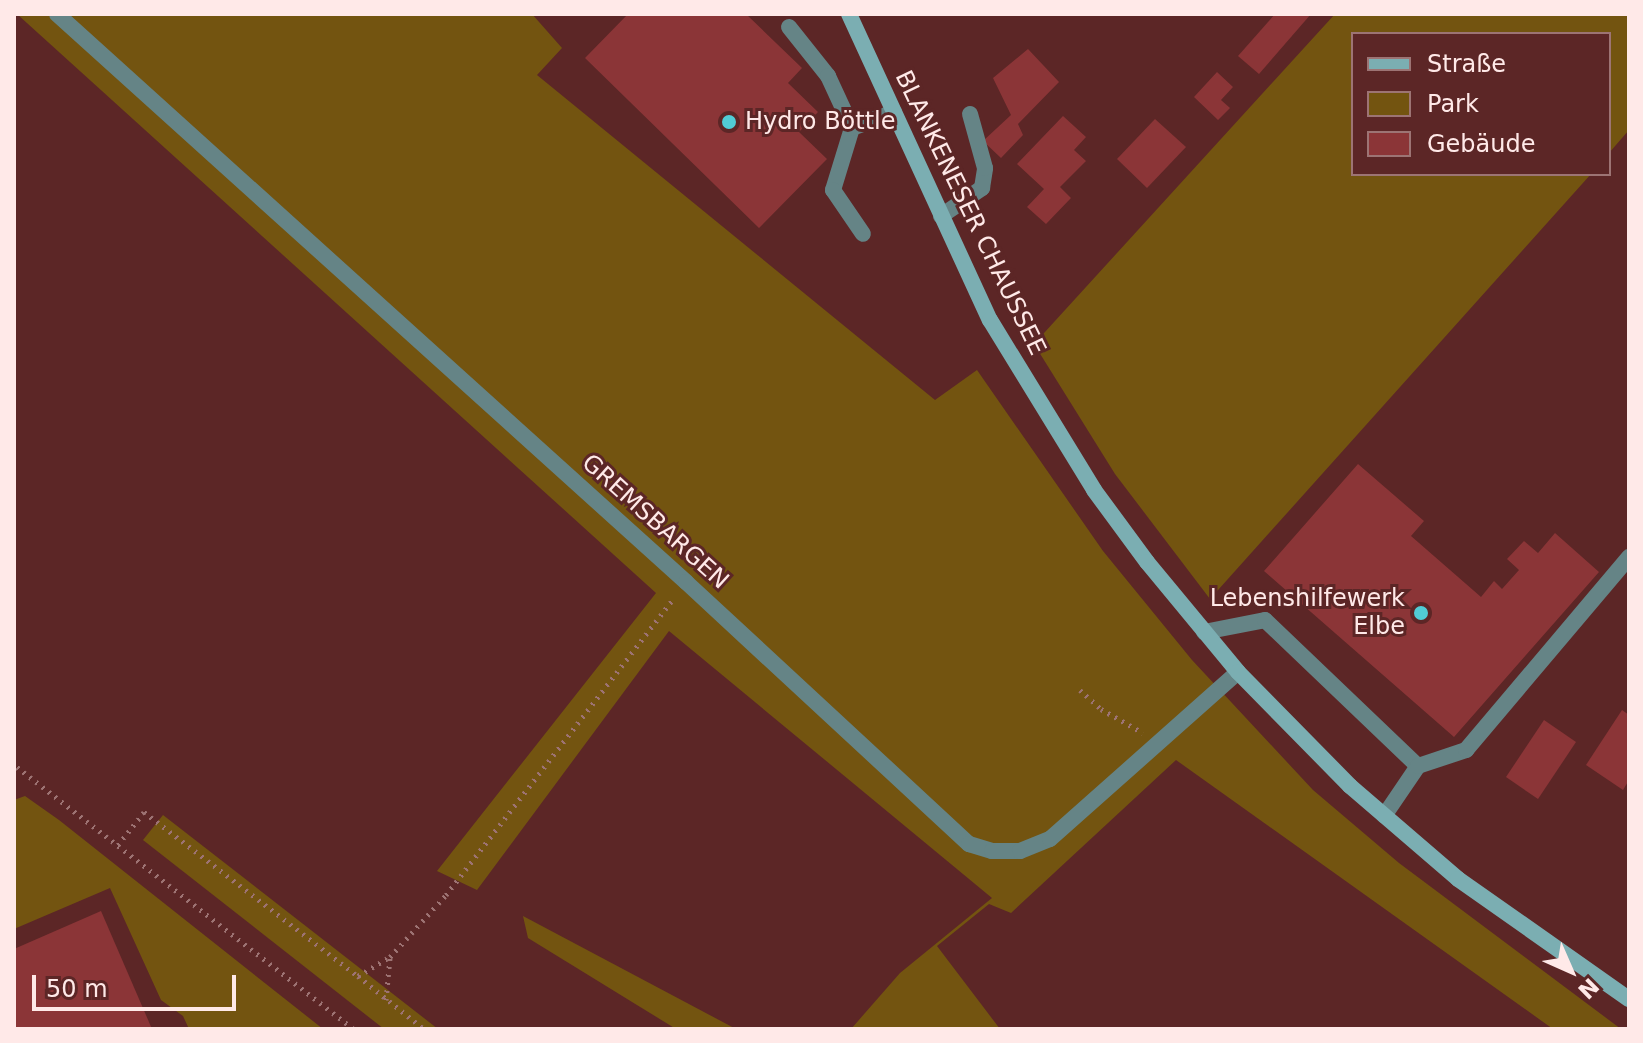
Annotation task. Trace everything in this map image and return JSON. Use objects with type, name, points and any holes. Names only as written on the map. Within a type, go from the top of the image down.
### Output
[{"type":"main road","name":"BLANKENESER CHAUSSEE","points":[[849,14],[990,320],[1037,402],[1094,490],[1204,632],[1238,672],[1350,786],[1384,816],[1458,879],[1629,999]]},
{"type":"street","name":"GREMSBARGEN","points":[[57,14],[686,582],[969,844],[992,851],[1020,851],[1050,839],[1238,672]]},
{"type":"street","points":[[789,27],[828,76],[852,128],[833,190],[863,234]]},
{"type":"street","points":[[852,128],[894,112]]},
{"type":"street","points":[[941,216],[982,188],[985,168],[970,114]]},
{"type":"street","points":[[1384,816],[1418,766],[1466,750],[1629,557]]},
{"type":"street","points":[[1204,632],[1265,620],[1418,766]]},
{"type":"path","points":[[358,976],[390,957],[446,895],[686,582]]},
{"type":"path","points":[[1080,690],[1127,726],[1162,741]]},
{"type":"path","points":[[14,768],[17,767],[354,1029]]},
{"type":"path","points":[[118,845],[144,812],[424,1029]]},
{"type":"path","points":[[386,1000],[390,957]]},
{"type":"green space","points":[[17,14],[532,14],[562,48],[537,75],[935,400],[977,370],[1103,551],[1192,660],[1313,790],[1399,863],[1621,1029],[1553,1029],[1176,760],[1011,913],[989,904],[937,946],[1000,1029],[851,1029],[900,973],[992,898],[669,631],[477,890],[437,871],[656,593]]},
{"type":"green space","points":[[1335,14],[1629,14],[1629,130],[1611,151],[1611,32],[1351,32],[1351,176],[1589,176],[1210,599],[1115,474],[1034,344]]},
{"type":"green space","points":[[25,796],[323,1029],[189,1029],[183,1016],[161,1000],[110,888],[14,929],[14,800]]},
{"type":"green space","points":[[163,815],[438,1029],[384,1029],[143,840]]},
{"type":"green space","points":[[523,916],[736,1029],[676,1029],[528,938]]},
{"type":"building","name":"Hydro Böttle","points":[[628,14],[746,14],[802,68],[788,83],[818,112],[799,132],[827,159],[759,228],[585,58]]},
{"type":"building","points":[[1275,14],[1311,14],[1259,74],[1238,56]]},
{"type":"building","points":[[1028,49],[1059,82],[1018,124],[1023,135],[1001,158],[983,141],[1011,115],[993,78]]},
{"type":"building","points":[[1217,72],[1233,87],[1221,100],[1230,108],[1218,120],[1194,97]]},
{"type":"building","points":[[1063,116],[1086,137],[1074,150],[1086,161],[1060,187],[1071,198],[1046,224],[1027,207],[1044,189],[1017,164]]},
{"type":"building","points":[[1155,119],[1186,147],[1147,188],[1117,159]]},
{"type":"building","name":"Lebenshilfewerk Elbe","points":[[1358,464],[1424,521],[1411,536],[1481,597],[1494,581],[1502,589],[1519,570],[1507,559],[1524,541],[1538,553],[1555,533],[1599,572],[1454,737],[1264,571]]},
{"type":"building","points":[[1622,710],[1629,715],[1629,780],[1623,790],[1586,765]]},
{"type":"building","points":[[1544,720],[1576,742],[1538,799],[1506,777]]},
{"type":"building","points":[[101,911],[152,1029],[14,1029],[14,949]]},
{"type":"place","name":"Hydro Böttle","points":[[729,122]]},
{"type":"place","name":"Lebenshilfewerk Elbe","points":[[1421,613]]}]
